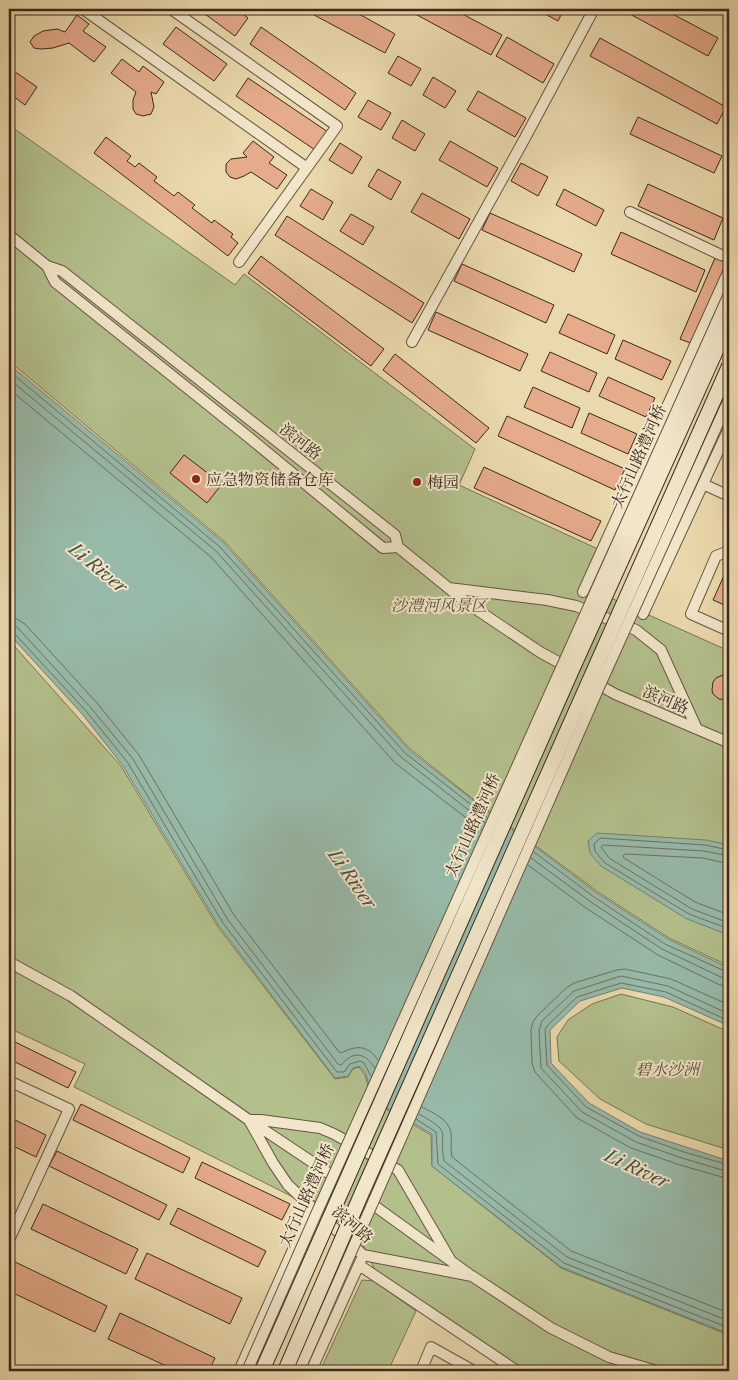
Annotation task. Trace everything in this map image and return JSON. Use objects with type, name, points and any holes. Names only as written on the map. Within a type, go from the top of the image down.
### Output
[{"type":"main road","name":"太行山路澧河桥","points":[[262,1371],[339,1180],[568,668],[729,322]]},
{"type":"main road","points":[[284,1371],[366,1199],[595,683],[729,366]]},
{"type":"street","points":[[82,9],[307,168]]},
{"type":"street","points":[[171,9],[337,126],[239,262]]},
{"type":"street","points":[[412,342],[594,9]]},
{"type":"street","points":[[630,212],[729,257]]},
{"type":"street","name":"滨河路","points":[[9,235],[47,266],[62,271],[395,535],[398,547],[447,587],[540,652],[568,668]]},
{"type":"street","points":[[47,266],[54,282],[383,548],[398,547]]},
{"type":"street","points":[[583,592],[729,270]]},
{"type":"street","name":"太行山路澧河桥","points":[[568,668],[729,294]]},
{"type":"street","points":[[133,345],[142,334]]},
{"type":"street","points":[[595,683],[729,399]]},
{"type":"street","points":[[250,439],[259,428]]},
{"type":"street","points":[[643,614],[729,428]]},
{"type":"street","points":[[703,484],[729,496]]},
{"type":"street","points":[[729,551],[716,556],[691,614],[729,631]]},
{"type":"street","points":[[447,587],[546,600],[576,606],[636,630],[661,650],[697,729]]},
{"type":"street","name":"滨河路","points":[[595,683],[615,694],[728,742]]},
{"type":"street","name":"滨河路","points":[[9,962],[71,996],[249,1120],[273,1164],[288,1185],[314,1209],[361,1260],[472,1276],[551,1328],[609,1357],[657,1371]]},
{"type":"street","points":[[9,1081],[69,1109],[9,1240]]},
{"type":"street","points":[[249,1120],[339,1180]]},
{"type":"street","points":[[249,1120],[320,1128],[398,1170],[451,1261]]},
{"type":"street","name":"太行山路澧河桥","points":[[247,1371],[314,1209],[339,1180]]},
{"type":"street","points":[[299,1371],[366,1199],[472,1276]]},
{"type":"street","points":[[239,1371],[314,1209]]},
{"type":"street","points":[[311,1371],[361,1260],[517,1371]]},
{"type":"street","points":[[421,1371],[431,1348],[474,1371]]},
{"type":"green space","name":"沙澧河风景区","points":[[9,125],[235,285],[244,274],[475,449],[459,485],[598,549],[582,585],[729,651],[729,966],[669,938],[598,892],[473,799],[409,748],[225,542],[9,361]]},
{"type":"green space","points":[[9,640],[121,766],[218,927],[335,1079],[348,1077],[353,1069],[359,1067],[365,1075],[372,1101],[431,1135],[432,1166],[561,1268],[729,1335],[729,1371],[522,1371],[375,1270],[362,1243],[315,1201],[295,1198],[74,1087],[85,1064],[9,1028]]},
{"type":"green space","name":"碧水沙洲","points":[[621,994],[673,1007],[729,1032],[729,1150],[646,1124],[600,1099],[559,1061],[557,1037],[568,1020],[592,1004]]},
{"type":"green space","points":[[362,1280],[374,1281],[416,1311],[388,1371],[320,1371]]},
{"type":"water","name":"Li River","points":[[9,364],[224,543],[409,750],[597,893],[668,939],[729,968],[729,1026],[664,997],[622,988],[580,1001],[550,1030],[551,1063],[589,1103],[640,1132],[729,1161],[729,1334],[561,1267],[432,1166],[432,1134],[373,1100],[366,1074],[360,1066],[353,1068],[348,1076],[335,1078],[219,926],[123,766],[83,715],[9,634]]},
{"type":"water","points":[[597,833],[706,840],[729,845],[729,935],[687,919],[601,866],[590,853],[588,841]]},
{"type":"building","points":[[198,9],[236,9],[248,18],[235,36]]},
{"type":"building","points":[[303,9],[350,9],[395,34],[385,53]]},
{"type":"building","points":[[406,9],[453,9],[502,35],[491,55]]},
{"type":"building","points":[[536,9],[564,9],[558,21]]},
{"type":"building","points":[[628,9],[663,9],[718,38],[708,56],[626,12]]},
{"type":"building","points":[[77,15],[89,24],[83,31],[106,47],[94,62],[69,43],[53,48],[41,49],[34,48],[30,42],[34,36],[43,31],[57,29],[65,32]]},
{"type":"building","points":[[176,27],[227,64],[214,81],[163,44]]},
{"type":"building","points":[[261,27],[356,93],[345,110],[250,44]]},
{"type":"building","points":[[507,37],[554,64],[543,83],[496,56]]},
{"type":"building","points":[[600,38],[726,107],[717,124],[590,56]]},
{"type":"building","points":[[398,56],[421,69],[411,86],[388,73]]},
{"type":"building","points":[[122,59],[139,72],[143,66],[164,82],[156,94],[151,92],[154,107],[151,114],[143,116],[136,114],[133,109],[133,100],[136,92],[111,73]]},
{"type":"building","points":[[11,69],[37,87],[25,105],[9,93],[9,72]]},
{"type":"building","points":[[433,77],[456,91],[445,108],[423,95]]},
{"type":"building","points":[[248,78],[328,132],[315,150],[236,96]]},
{"type":"building","points":[[478,91],[526,118],[515,137],[467,110]]},
{"type":"building","points":[[368,100],[391,113],[381,130],[358,117]]},
{"type":"building","points":[[638,117],[722,156],[714,173],[630,134]]},
{"type":"building","points":[[402,120],[425,134],[415,151],[392,138]]},
{"type":"building","points":[[106,137],[131,156],[127,161],[135,167],[139,163],[157,177],[154,181],[174,196],[178,192],[195,205],[192,208],[212,223],[214,220],[233,234],[231,237],[238,243],[228,256],[94,153]]},
{"type":"building","points":[[253,141],[274,157],[269,163],[287,175],[277,189],[251,172],[236,179],[230,177],[226,172],[226,164],[231,159],[247,157],[243,153]]},
{"type":"building","points":[[450,141],[498,168],[487,187],[439,160]]},
{"type":"building","points":[[340,143],[362,157],[352,174],[329,160]]},
{"type":"building","points":[[521,163],[548,177],[538,196],[511,181]]},
{"type":"building","points":[[378,169],[401,182],[391,200],[368,186]]},
{"type":"building","points":[[648,184],[723,218],[714,240],[638,206]]},
{"type":"building","points":[[311,189],[333,202],[323,220],[300,206]]},
{"type":"building","points":[[564,189],[604,210],[596,226],[556,205]]},
{"type":"building","points":[[422,193],[470,219],[459,239],[411,212]]},
{"type":"building","points":[[490,213],[582,254],[574,272],[482,230]]},
{"type":"building","points":[[351,214],[374,227],[363,245],[340,231]]},
{"type":"building","points":[[287,216],[424,303],[412,323],[275,235]]},
{"type":"building","points":[[621,232],[705,270],[696,292],[611,254]]},
{"type":"building","points":[[261,256],[384,349],[371,366],[248,273]]},
{"type":"building","points":[[715,258],[729,264],[693,344],[680,339]]},
{"type":"building","points":[[462,264],[554,305],[546,323],[454,281]]},
{"type":"building","points":[[436,312],[528,354],[520,371],[428,330]]},
{"type":"building","points":[[568,314],[615,335],[607,354],[559,333]]},
{"type":"building","points":[[623,340],[671,361],[662,380],[615,359]]},
{"type":"building","points":[[550,352],[597,373],[589,392],[541,371]]},
{"type":"building","points":[[395,354],[489,428],[476,443],[383,370]]},
{"type":"building","points":[[608,377],[655,398],[646,417],[599,396]]},
{"type":"building","points":[[533,387],[580,408],[572,428],[524,407]]},
{"type":"building","points":[[589,413],[637,434],[628,454],[581,433]]},
{"type":"building","points":[[507,416],[625,469],[615,490],[498,436]]},
{"type":"building","name":"应急物资储备仓库","points":[[184,455],[222,484],[207,503],[170,473]]},
{"type":"building","points":[[484,467],[601,521],[591,541],[474,488]]},
{"type":"building","points":[[726,571],[729,573],[729,607],[713,600]]},
{"type":"building","points":[[723,675],[729,676],[729,700],[719,699],[713,694],[712,690],[713,682],[716,678]]},
{"type":"building","points":[[9,1039],[76,1072],[68,1088],[9,1059]]},
{"type":"building","points":[[81,1104],[190,1158],[183,1173],[73,1120]]},
{"type":"building","points":[[9,1117],[46,1135],[36,1157],[9,1144]]},
{"type":"building","points":[[57,1151],[167,1205],[159,1220],[49,1166]]},
{"type":"building","points":[[202,1162],[290,1204],[282,1220],[195,1178]]},
{"type":"building","points":[[43,1204],[138,1249],[126,1274],[31,1229]]},
{"type":"building","points":[[178,1208],[266,1251],[258,1267],[170,1224]]},
{"type":"building","points":[[147,1253],[242,1298],[230,1324],[135,1279]]},
{"type":"building","points":[[13,1261],[107,1306],[95,1332],[9,1291],[9,1269]]},
{"type":"building","points":[[120,1313],[215,1358],[209,1371],[177,1371],[108,1339]]},
{"type":"place","name":"应急物资储备仓库","points":[[196,479]]},
{"type":"place","name":"梅园","points":[[417,482]]}]
